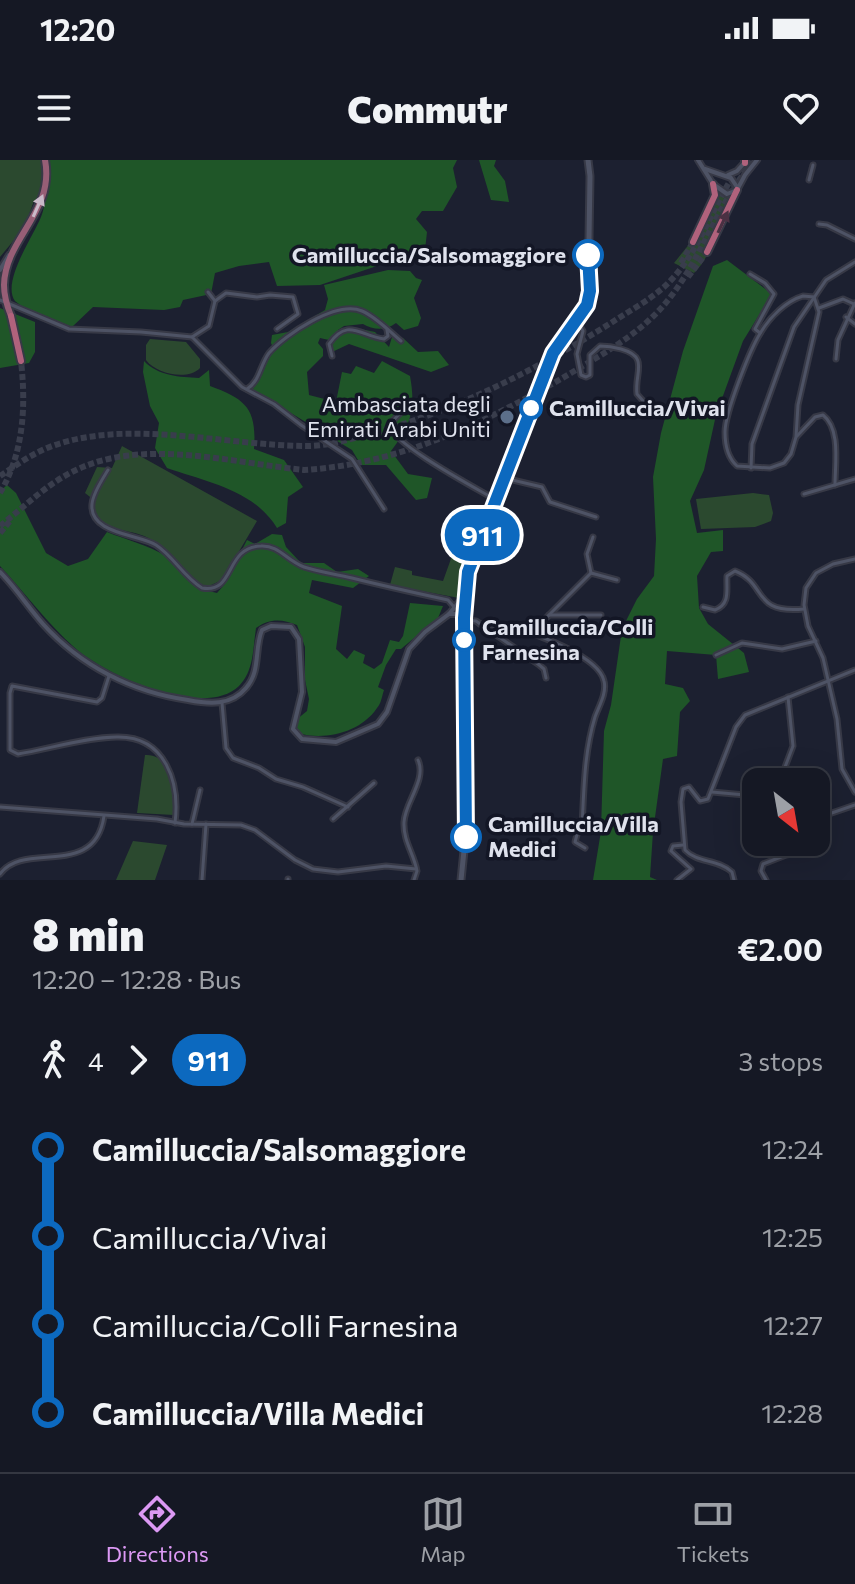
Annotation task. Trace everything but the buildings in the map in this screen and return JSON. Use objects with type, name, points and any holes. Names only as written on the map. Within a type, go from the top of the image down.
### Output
[{"type":"highway","points":[[693,242],[715,195],[711,181]]},
{"type":"highway","points":[[707,252],[737,190]]},
{"type":"highway","points":[[11,316],[21,361]]},
{"type":"main road","points":[[11,316],[3,300],[5,274],[43,200],[45,160]]},
{"type":"main road","points":[[461,880],[467,817],[464,619],[470,563],[553,353],[586,308],[590,291],[588,160]]},
{"type":"street","points":[[698,160],[711,181],[726,194],[737,190],[757,160]]},
{"type":"street","points":[[702,166],[715,174],[726,175],[734,173],[746,161]]},
{"type":"street","points":[[809,180],[813,165]]},
{"type":"street","points":[[711,181],[715,174]]},
{"type":"street","points":[[726,175],[734,180],[737,190]]},
{"type":"street","points":[[819,224],[855,239]]},
{"type":"street","points":[[0,270],[20,241]]},
{"type":"street","points":[[751,468],[752,444],[794,327],[828,278],[855,262]]},
{"type":"street","points":[[750,274],[765,283],[774,294],[755,329],[760,333]]},
{"type":"street","points":[[0,283],[3,300],[65,328],[192,337],[209,326],[215,301],[226,293],[257,297],[287,296],[293,298],[298,314]]},
{"type":"street","points":[[208,292],[215,301]]},
{"type":"street","points":[[801,297],[814,297],[819,308],[798,405],[792,451],[784,463],[770,468],[733,464],[725,432],[730,409],[760,333],[789,302],[801,297]]},
{"type":"street","points":[[819,308],[843,299],[854,304],[837,343],[836,359]]},
{"type":"street","points":[[247,389],[273,349],[300,328],[347,309],[357,310],[401,341]]},
{"type":"street","points":[[277,329],[305,311]]},
{"type":"street","points":[[846,317],[855,324]]},
{"type":"street","points":[[577,321],[583,333],[577,354],[581,375],[590,375],[590,355],[600,346],[633,354],[639,363],[636,393],[651,410]]},
{"type":"street","points":[[332,356],[329,343],[341,331],[355,329],[384,339],[388,336],[387,330]]},
{"type":"street","points":[[192,337],[247,389],[274,404],[352,459],[384,509]]},
{"type":"street","points":[[403,410],[389,425],[392,432],[407,446],[496,500]]},
{"type":"street","points":[[796,437],[815,417],[822,415],[827,418],[834,437],[835,485]]},
{"type":"street","points":[[108,470],[92,502],[97,521],[158,547],[202,588],[214,588],[222,583],[242,551],[270,546],[302,566],[448,600],[454,607]]},
{"type":"street","points":[[504,478],[542,487],[552,503],[596,517]]},
{"type":"street","points":[[804,494],[855,479]]},
{"type":"street","points":[[591,573],[587,554],[593,537]]},
{"type":"street","points":[[855,559],[827,566],[813,575],[805,592],[804,609],[808,626],[823,658],[837,719],[842,769],[855,792]]},
{"type":"street","points":[[703,607],[715,610],[722,607],[729,592],[727,576],[735,571],[743,575],[771,607],[780,610],[804,609]]},
{"type":"street","points":[[0,572],[52,633],[90,665],[109,676],[172,697],[222,702],[240,694],[251,682],[262,630],[269,626],[291,627],[299,639],[302,692],[294,731],[299,738],[328,743],[341,741],[383,719],[409,649],[449,614],[465,595]]},
{"type":"street","points":[[591,573],[617,580]]},
{"type":"street","points":[[530,634],[591,573]]},
{"type":"street","points":[[449,614],[460,614],[464,619],[480,624],[542,667],[546,678]]},
{"type":"street","points":[[549,615],[601,615]]},
{"type":"street","points":[[480,624],[509,626],[588,658],[604,679],[604,694],[588,745],[582,827]]},
{"type":"street","points":[[716,655],[742,643],[779,649],[816,641]]},
{"type":"street","points":[[734,880],[728,867],[687,853],[683,845],[683,789],[689,787],[702,802],[707,800],[740,720],[750,712],[855,670]]},
{"type":"street","points":[[109,676],[102,698],[96,703],[12,686],[10,750],[18,754],[116,737],[144,743],[163,759],[172,774],[177,801],[175,823]]},
{"type":"street","points":[[785,768],[793,743],[788,697]]},
{"type":"street","points":[[222,702],[226,748],[233,758],[259,768],[276,779],[348,807]]},
{"type":"street","points":[[414,880],[416,869],[404,829],[406,809],[421,772],[418,760]]},
{"type":"street","points":[[333,819],[374,783]]},
{"type":"street","points":[[192,824],[200,790]]},
{"type":"street","points":[[712,792],[742,795]]},
{"type":"street","points":[[830,814],[855,805]]},
{"type":"street","points":[[0,807],[162,819],[175,823],[236,825],[251,829],[313,869],[338,872],[386,866],[416,869]]},
{"type":"street","points":[[101,842],[104,816]]},
{"type":"street","points":[[202,880],[206,823]]},
{"type":"street","points":[[585,848],[575,842],[578,831],[592,825]]},
{"type":"street","points":[[677,880],[691,869],[671,853],[673,846],[683,845]]},
{"type":"street","points":[[766,880],[761,871],[763,864],[784,856]]},
{"type":"street","points":[[0,874],[8,866],[21,865]]},
{"type":"green space","points":[[0,160],[42,160],[44,180],[39,201],[34,201],[24,228],[0,257]]},
{"type":"green space","points":[[42,160],[457,160],[453,168],[457,187],[443,211],[422,211],[416,219],[427,232],[425,250],[320,285],[277,286],[269,262],[239,266],[215,273],[211,294],[183,300],[180,307],[164,310],[93,307],[72,327],[20,305],[12,292],[16,268],[43,211]]},
{"type":"green space","points":[[479,160],[496,160],[494,166],[505,181],[509,202],[491,200]]},
{"type":"green space","points":[[718,193],[730,197],[711,248],[694,273],[674,263],[703,227]]},
{"type":"green space","points":[[727,260],[772,294],[743,341],[716,415],[704,470],[690,501],[697,533],[723,530],[723,551],[711,552],[697,576],[699,608],[708,624],[744,653],[749,672],[718,679],[716,655],[667,651],[665,684],[683,688],[690,701],[680,712],[677,756],[663,759],[650,877],[657,880],[593,880],[601,831],[604,731],[622,629],[637,599],[654,576],[653,477],[661,433],[683,351],[713,266]]},
{"type":"green space","points":[[388,270],[410,271],[422,280],[414,298],[421,318],[418,326],[404,330],[396,323],[380,329],[363,324],[344,326],[338,330],[342,333],[351,327],[375,332],[389,347],[392,337],[403,338],[418,352],[438,351],[449,365],[431,372],[349,344],[330,353],[329,340],[320,338],[318,343],[323,349],[323,356],[307,372],[309,395],[336,402],[342,372],[351,374],[356,366],[374,373],[382,361],[410,376],[410,416],[391,451],[408,474],[432,478],[427,498],[416,500],[386,465],[361,465],[352,450],[251,389],[267,357],[274,350],[272,335],[288,332],[325,310],[328,299],[324,285]]},
{"type":"green space","points":[[0,308],[35,322],[35,352],[29,363],[0,368]]},
{"type":"green space","points":[[150,339],[186,342],[200,359],[200,368],[180,375],[157,369],[146,360],[146,345]]},
{"type":"green space","points":[[144,361],[156,370],[177,376],[199,378],[209,370],[210,386],[247,407],[253,424],[254,449],[284,460],[303,487],[288,497],[286,523],[277,528],[267,515],[243,496],[167,468],[155,448],[159,423],[150,406],[143,372]]},
{"type":"green space","points":[[122,446],[257,521],[222,580],[207,587],[190,576],[153,541],[110,526],[97,517],[94,500],[85,493],[97,467],[112,468]]},
{"type":"green space","points":[[7,485],[16,493],[46,553],[68,566],[88,559],[107,532],[159,552],[174,562],[191,582],[217,593],[247,540],[255,544],[272,534],[282,535],[286,547],[301,563],[324,563],[337,572],[358,569],[369,576],[353,588],[312,580],[309,593],[342,606],[336,649],[347,659],[354,650],[365,655],[363,663],[374,669],[382,663],[390,640],[399,642],[403,636],[410,603],[443,606],[438,618],[401,649],[396,649],[378,687],[384,690],[380,702],[370,716],[353,728],[332,735],[301,734],[296,728],[296,720],[307,711],[309,699],[305,680],[305,647],[297,625],[276,620],[256,628],[248,673],[239,686],[223,695],[203,698],[180,696],[155,690],[108,670],[75,648],[0,566],[0,491]]},
{"type":"green space","points":[[753,493],[769,495],[773,513],[771,521],[755,527],[701,529],[696,499]]},
{"type":"green space","points":[[452,556],[469,560],[459,598],[390,585],[395,567],[412,571],[412,575],[443,581]]},
{"type":"green space","points":[[145,755],[154,756],[167,768],[173,787],[174,815],[137,813]]},
{"type":"green space","points":[[133,841],[167,845],[155,880],[116,880]]},
{"type":"tunnel","points":[[0,526],[54,482],[100,461],[158,454],[218,458],[304,470],[340,466],[409,449],[508,408],[626,339],[662,307],[683,279],[731,192],[755,160]]},
{"type":"tunnel","points":[[0,476],[47,448],[77,439],[109,435],[176,435],[314,446],[399,425],[463,401],[556,356],[660,290],[683,266],[738,169]]},
{"type":"tunnel","points":[[681,263],[693,242]]},
{"type":"tunnel","points":[[688,277],[707,252]]},
{"type":"tunnel","points":[[0,493],[19,445],[23,395],[21,361]]},
{"type":"tunnel","points":[[0,533],[10,521]]},
{"type":"bus line","name":"911","points":[[466,837],[464,618],[468,572],[553,353],[587,305],[590,291],[588,255]]},
{"type":"place","name":"Camilluccia/Salsomaggiore","points":[[588,255]]},
{"type":"place","name":"Camilluccia/Vivai","points":[[531,408]]},
{"type":"place","name":"Ambasciata degli Emirati Arabi Uniti","points":[[507,417]]},
{"type":"place","name":"Camilluccia/Colli Farnesina","points":[[464,640]]},
{"type":"place","name":"Camilluccia/Villa Medici","points":[[466,837]]}]
